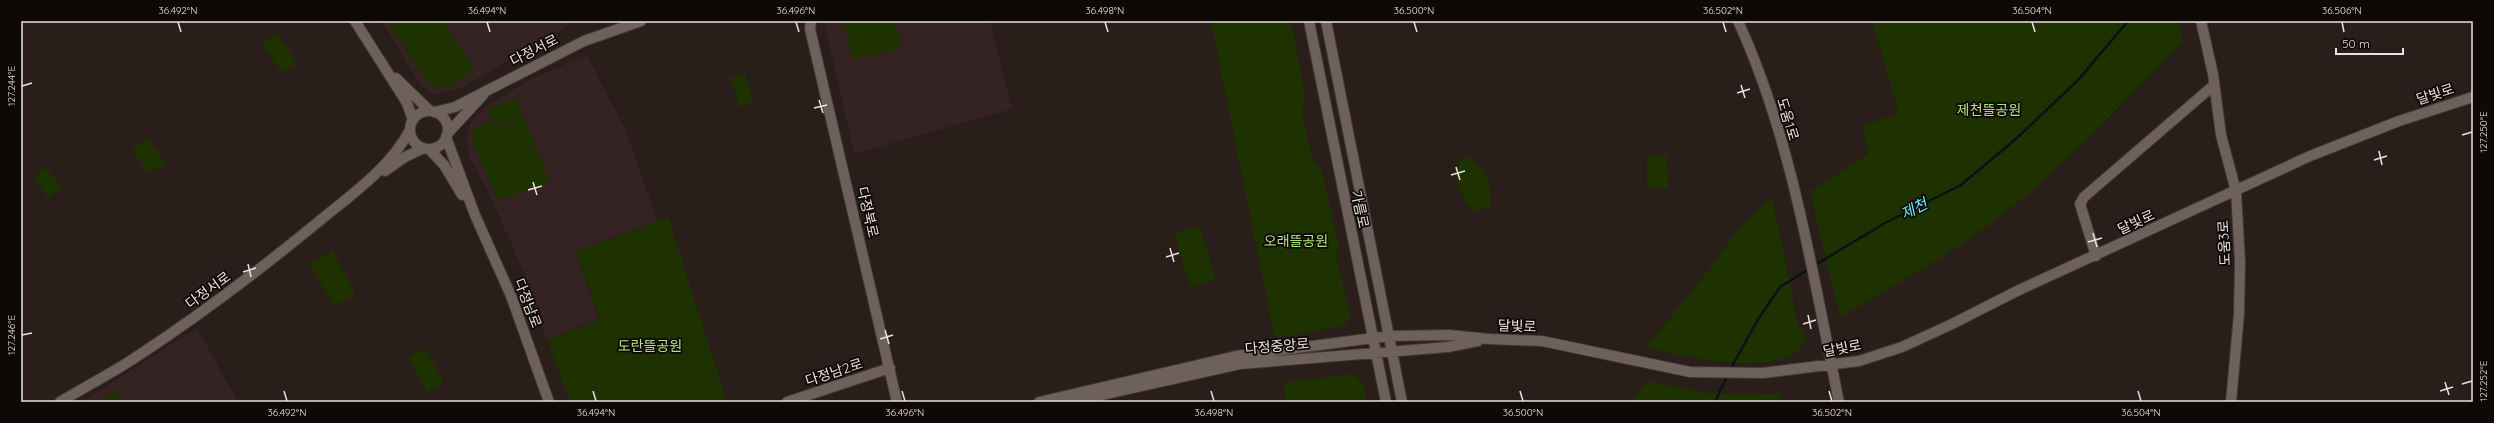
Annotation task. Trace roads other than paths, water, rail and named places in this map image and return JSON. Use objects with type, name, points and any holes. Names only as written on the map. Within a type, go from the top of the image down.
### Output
[{"type":"street","points":[[354,21],[407,103],[413,120]]},
{"type":"street","name":"다정서로","points":[[432,112],[455,107],[584,41],[641,21]]},
{"type":"street","name":"가름로","points":[[1309,21],[1386,402]]},
{"type":"street","name":"가름로","points":[[1326,21],[1402,402]]},
{"type":"street","name":"도움1로","points":[[1738,21],[1762,82],[1789,169],[1832,366]]},
{"type":"street","name":"도움3로","points":[[2201,21],[2214,85],[2221,134],[2236,191],[2240,262],[2239,314],[2231,402]]},
{"type":"street","name":"다정북로","points":[[809,24],[897,402]]},
{"type":"street","points":[[382,64],[432,112],[445,120],[446,135],[475,215]]},
{"type":"street","points":[[2096,256],[2080,204],[2084,197],[2214,85]]},
{"type":"street","points":[[361,186],[405,157],[436,147],[487,91]]},
{"type":"street","name":"달빛로","points":[[1389,336],[1449,335],[1490,340],[1542,341],[1690,372],[1763,373],[1832,366],[1859,361],[1902,346],[2310,156],[2367,133],[2473,97]]},
{"type":"street","points":[[361,186],[400,149],[410,130],[413,120],[423,112],[432,112]]},
{"type":"street","points":[[410,130],[412,138],[417,145],[427,149],[444,165],[475,215]]},
{"type":"street","name":"다정서로","points":[[60,402],[129,361],[213,304],[361,186]]},
{"type":"street","name":"다정남로","points":[[475,215],[511,296],[549,402]]},
{"type":"street","name":"다정중앙로","points":[[1039,402],[1236,356],[1389,336]]},
{"type":"street","name":"다정중앙로","points":[[1070,402],[1240,364],[1448,347],[1490,340]]},
{"type":"street","points":[[1832,366],[1839,402]]},
{"type":"street","name":"다정남2로","points":[[786,402],[890,368]]},
{"type":"waterway","name":"제천","points":[[1815,265],[1885,223],[1961,185],[2018,137],[2079,79],[2128,21]]},
{"type":"waterway","name":"제천","points":[[1730,370],[1757,321],[1780,287],[1809,269]]},
{"type":"waterway","name":"제천","points":[[1715,402],[1728,374]]},
{"type":"park label","name":"제천뜰공원","points":[[1989,110]]},
{"type":"park label","name":"오래뜰공원","points":[[1296,241]]},
{"type":"park label","name":"도란뜰공원","points":[[650,346]]}]
